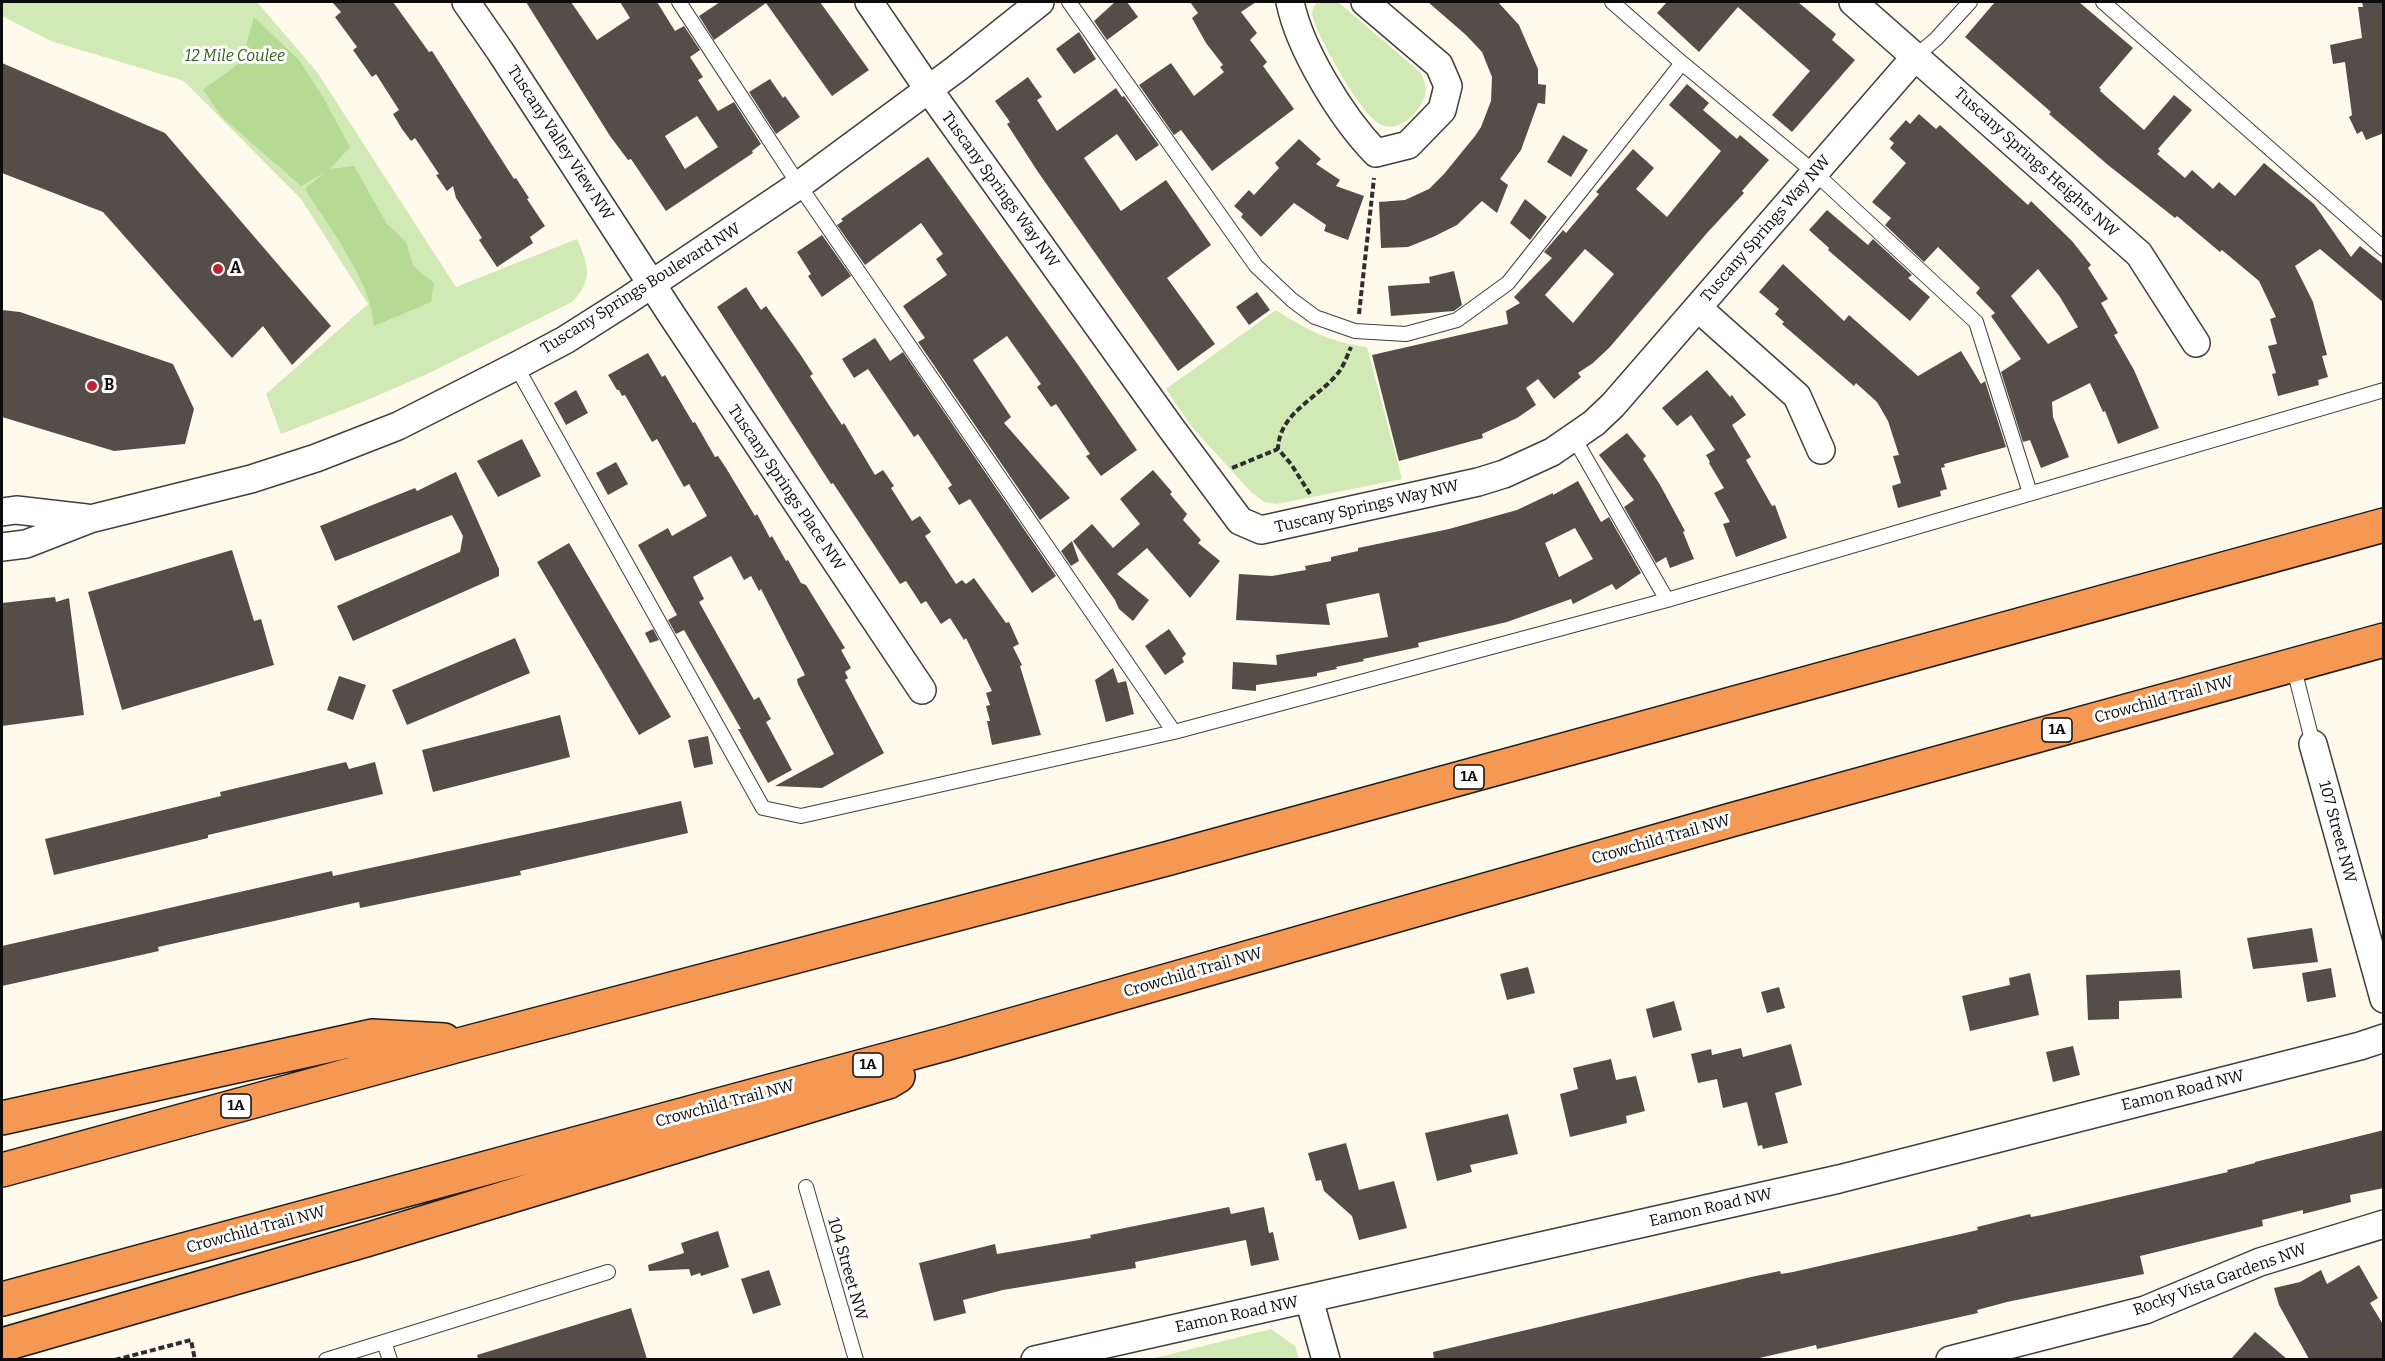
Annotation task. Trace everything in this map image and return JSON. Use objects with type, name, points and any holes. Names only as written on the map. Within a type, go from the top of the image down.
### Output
[{"type":"highway","name":"1A","points":[[2,1170],[470,1042],[1189,853],[2384,525]]},
{"type":"highway","name":"Crowchild Trail NW","points":[[2,1299],[948,1043],[1731,820],[2384,640]]},
{"type":"highway","points":[[2,1118],[372,1036],[470,1042]]},
{"type":"highway","points":[[2,1346],[377,1237],[888,1083],[948,1043]]},
{"type":"street","name":"Tuscany Valley View NW","points":[[466,2],[652,285]]},
{"type":"street","name":"Tuscany Springs Way NW","points":[[869,2],[929,90],[1240,521],[1261,530],[1504,474],[1528,464],[1574,438],[1613,405],[1916,56]]},
{"type":"street","name":"Tuscany Springs Boulevard NW","points":[[2,547],[26,544],[90,519],[251,479],[316,458],[398,426],[516,366],[565,340],[652,285],[799,185],[929,90],[1040,2]]},
{"type":"street","points":[[1290,2],[1315,68],[1356,133],[1376,153],[1408,145],[1442,110],[1448,86],[1439,65],[1365,2]]},
{"type":"street","name":"Tuscany Springs Heights NW","points":[[1853,2],[2139,254],[2196,343]]},
{"type":"street","name":"Tuscany Springs Place NW","points":[[652,285],[922,690]]},
{"type":"street","points":[[1698,308],[1797,396],[1821,450]]},
{"type":"street","name":"Tuscany Springs Boulevard NW","points":[[2,512],[16,510],[90,519]]},
{"type":"street","name":"107 Street NW","points":[[2313,744],[2384,999]]},
{"type":"street","name":"Eamon Road NW","points":[[1035,1359],[1839,1179],[2384,1038]]},
{"type":"street","name":"Rocky Vista Gardens NW","points":[[1950,1359],[2145,1310],[2260,1262],[2384,1224]]},
{"type":"street","points":[[1309,1299],[1326,1359]]},
{"type":"lane","points":[[679,2],[799,185],[1174,732]]},
{"type":"lane","points":[[1069,2],[1256,266],[1292,300],[1315,317],[1355,331],[1406,334],[1457,320],[1508,283],[1682,63]]},
{"type":"lane","points":[[1612,2],[1814,172],[1976,322],[2030,493]]},
{"type":"lane","points":[[1916,56],[1936,39],[1970,2]]},
{"type":"lane","points":[[2103,2],[2384,249]]},
{"type":"lane","points":[[516,366],[762,808],[801,816],[1174,732],[1667,600],[2384,390]]},
{"type":"lane","points":[[1574,438],[1667,600]]},
{"type":"lane","name":"107 Street NW","points":[[2293,665],[2313,744]]},
{"type":"lane","name":"104 Street NW","points":[[806,1187],[856,1359]]},
{"type":"lane","points":[[326,1359],[608,1272]]},
{"type":"lane","points":[[384,1342],[390,1359]]},
{"type":"path","points":[[1317,517],[1315,503],[1309,492],[1278,449],[1278,438],[1285,424],[1340,369],[1353,345],[1359,313],[1376,153]]},
{"type":"path","points":[[1209,478],[1278,449]]},
{"type":"path","points":[[115,1359],[191,1340],[195,1359]]},
{"type":"green space","name":"12 Mile Coulee","points":[[2,2],[257,2],[317,72],[456,287],[577,239],[586,264],[584,286],[572,302],[425,375],[281,434],[266,394],[368,304],[301,199],[184,81],[51,41],[2,16]]},
{"type":"green space","points":[[1318,2],[1338,2],[1420,72],[1425,84],[1425,93],[1420,106],[1409,119],[1399,125],[1382,125],[1364,109],[1332,60],[1317,28],[1312,14]]},
{"type":"green space","points":[[254,17],[299,60],[324,99],[350,147],[330,169],[354,166],[387,224],[406,242],[413,266],[434,283],[431,302],[374,326],[371,309],[357,273],[337,237],[305,189],[325,172],[301,186],[222,117],[203,90],[242,61]]},
{"type":"green space","points":[[1276,310],[1319,334],[1367,347],[1402,479],[1277,504],[1264,502],[1251,492],[1192,427],[1166,389]]},
{"type":"green space","points":[[1271,1329],[1295,1346],[1299,1359],[1151,1359]]},
{"type":"building","points":[[332,2],[393,2],[429,52],[432,51],[514,179],[516,178],[529,198],[527,199],[545,226],[530,237],[533,243],[497,267],[479,240],[482,238],[456,198],[453,186],[447,191],[436,175],[439,174],[415,138],[411,141],[402,129],[393,114],[399,110],[376,74],[372,77],[353,50],[357,47],[335,17],[341,12]]},
{"type":"building","points":[[526,2],[571,2],[597,40],[630,18],[620,2],[657,2],[675,31],[684,26],[700,50],[690,57],[703,77],[698,80],[718,111],[734,102],[761,144],[752,151],[753,153],[666,211],[631,159],[628,160],[610,136]],"holes":[[[697,116],[718,147],[685,169],[665,136]]]},
{"type":"building","points":[[720,2],[820,2],[869,70],[832,96],[766,3],[714,40],[699,16]]},
{"type":"building","points":[[1115,2],[1127,2],[1138,17],[1107,40],[1094,21]]},
{"type":"building","points":[[1190,2],[1256,2],[1241,12],[1257,33],[1250,40],[1267,62],[1263,66],[1294,109],[1212,171],[1181,130],[1174,135],[1139,85],[1171,63],[1194,96],[1224,72],[1220,67],[1223,65],[1206,43],[1192,18],[1198,13]]},
{"type":"building","points":[[1428,2],[1498,2],[1519,25],[1538,69],[1538,84],[1546,85],[1545,104],[1538,103],[1521,150],[1500,179],[1508,185],[1497,213],[1482,201],[1457,225],[1433,237],[1408,247],[1381,248],[1379,202],[1405,200],[1429,189],[1475,136],[1491,101],[1492,77],[1482,52]]},
{"type":"building","points":[[1667,2],[1798,2],[1836,34],[1832,40],[1855,60],[1792,132],[1772,115],[1810,71],[1738,7],[1699,52],[1657,13]]},
{"type":"building","points":[[1995,2],[2079,2],[2133,48],[2099,88],[2100,91],[2144,130],[2174,95],[2192,110],[2158,149],[2160,151],[2157,154],[2185,178],[2192,170],[2213,189],[2219,182],[2235,196],[2264,163],[2314,204],[2351,257],[2360,246],[2384,265],[2384,303],[2320,249],[2295,266],[2313,302],[2327,355],[2322,356],[2328,377],[2318,380],[2319,385],[2278,396],[2272,374],[2276,373],[2268,346],[2277,344],[2270,319],[2276,317],[2259,281],[2222,250],[2220,252],[2177,216],[2175,218],[2108,165],[1965,37]]},
{"type":"building","points":[[2362,2],[2384,2],[2384,133],[2366,140],[2362,131],[2357,134],[2349,117],[2352,115],[2345,62],[2333,64],[2330,45],[2362,38],[2358,7],[2363,7]]},
{"type":"building","points":[[1079,32],[1096,59],[1074,74],[1056,49]]},
{"type":"building","name":"A","points":[[2,63],[165,133],[331,326],[292,365],[263,326],[232,358],[103,212],[2,173]]},
{"type":"building","points":[[1028,77],[1042,97],[1037,100],[1057,131],[1116,88],[1159,145],[1136,161],[1117,134],[1084,158],[1121,211],[1166,180],[1211,245],[1167,278],[1215,344],[1178,371],[1038,172],[1007,124],[1010,122],[995,101]]},
{"type":"building","points":[[770,79],[800,117],[776,134],[749,92]]},
{"type":"building","points":[[1687,84],[1709,103],[1703,110],[1737,139],[1740,135],[1769,160],[1742,191],[1744,193],[1610,347],[1578,373],[1581,377],[1554,399],[1538,379],[1526,388],[1536,405],[1517,418],[1482,434],[1483,438],[1399,461],[1372,355],[1508,324],[1506,311],[1520,303],[1514,297],[1552,258],[1544,252],[1563,230],[1566,233],[1599,194],[1596,192],[1633,149],[1654,168],[1636,189],[1667,217],[1721,151],[1669,105]],"holes":[[[1585,249],[1614,274],[1573,323],[1545,295]]]},
{"type":"building","points":[[1919,114],[1936,129],[1940,125],[2028,205],[2031,201],[2072,241],[2091,265],[2088,268],[2108,299],[2101,303],[2118,333],[2114,335],[2134,370],[2159,428],[2118,444],[2105,411],[2103,412],[2090,383],[2052,402],[2053,417],[2069,457],[2041,468],[2030,440],[2023,442],[2001,372],[2021,359],[1991,316],[1995,313],[1976,293],[1980,288],[1938,247],[1924,262],[1885,225],[1891,218],[1872,202],[1906,163],[1890,148],[1894,143],[1889,139],[1906,120],[1910,124]],"holes":[[[2038,269],[2060,297],[2078,327],[2048,344],[2011,296]]]},
{"type":"building","points":[[1563,135],[1588,150],[1571,177],[1547,162]]},
{"type":"building","points":[[1299,139],[1321,159],[1316,164],[1340,180],[1336,186],[1364,196],[1348,240],[1324,231],[1326,225],[1294,203],[1261,237],[1241,217],[1243,214],[1234,206],[1249,190],[1254,195],[1279,168],[1275,163]]},
{"type":"building","points":[[928,157],[1137,450],[1101,476],[1086,456],[1090,454],[1056,404],[1051,407],[1037,387],[1041,384],[1007,336],[973,360],[1011,417],[1004,423],[1070,498],[1040,520],[918,342],[925,338],[903,306],[947,275],[936,259],[943,254],[921,223],[865,265],[837,225],[843,221],[841,219]]},
{"type":"building","points":[[1525,199],[1547,217],[1530,240],[1510,223]]},
{"type":"building","points":[[1827,210],[1868,245],[1873,239],[1912,275],[1908,278],[1930,297],[1910,321],[1828,250],[1829,248],[1809,230]]},
{"type":"building","points":[[822,235],[851,276],[822,297],[808,276],[811,274],[797,252]]},
{"type":"building","points":[[1783,264],[1844,321],[1849,315],[1918,376],[1961,351],[1981,384],[1985,381],[2006,447],[1944,464],[1945,467],[1941,468],[1947,489],[1940,491],[1941,496],[1898,508],[1892,486],[1901,483],[1893,456],[1899,455],[1888,421],[1877,402],[1856,383],[1854,386],[1782,324],[1784,322],[1775,314],[1779,309],[1759,292]]},
{"type":"building","points":[[1454,271],[1462,305],[1454,311],[1391,316],[1388,286],[1430,283],[1429,277]]},
{"type":"building","points":[[746,287],[761,310],[766,306],[800,354],[813,374],[810,376],[842,425],[844,423],[875,475],[883,470],[894,486],[891,488],[912,521],[920,516],[931,532],[925,536],[956,584],[962,580],[966,584],[974,578],[1006,623],[1009,622],[1019,644],[1013,647],[1022,665],[1020,666],[1041,735],[992,745],[986,706],[990,705],[986,693],[992,691],[966,638],[964,640],[950,618],[941,624],[926,601],[921,604],[906,581],[900,584],[833,483],[831,484],[717,307]]},
{"type":"building","points":[[1257,292],[1270,310],[1249,325],[1236,307]]},
{"type":"building","name":"B","points":[[2,310],[20,312],[173,364],[194,409],[185,444],[114,451],[2,417]]},
{"type":"building","points":[[875,338],[890,361],[903,352],[1056,576],[1032,593],[970,499],[959,505],[948,488],[952,485],[918,434],[914,437],[868,369],[854,378],[842,359]]},
{"type":"building","points":[[648,353],[662,377],[665,375],[693,423],[695,422],[715,457],[718,456],[726,468],[755,516],[757,514],[770,538],[772,536],[801,583],[806,585],[845,648],[841,650],[851,668],[845,672],[848,678],[845,680],[884,753],[822,788],[775,786],[834,754],[798,684],[797,679],[805,675],[761,589],[759,591],[751,576],[744,580],[731,556],[693,577],[704,599],[699,602],[754,700],[759,697],[771,719],[766,722],[792,770],[768,783],[738,729],[741,729],[684,630],[676,634],[668,620],[677,615],[638,545],[668,528],[672,536],[707,516],[689,484],[684,487],[657,439],[652,442],[625,395],[622,396],[608,375]]},
{"type":"building","points":[[1707,370],[1730,397],[1732,395],[1746,415],[1732,425],[1751,457],[1746,460],[1772,506],[1775,505],[1787,538],[1736,557],[1723,524],[1730,522],[1714,493],[1724,488],[1706,455],[1715,450],[1691,415],[1677,426],[1662,408]]},
{"type":"building","points":[[576,390],[588,413],[566,425],[554,403]]},
{"type":"building","points":[[1627,433],[1646,456],[1643,459],[1685,531],[1683,532],[1694,559],[1670,568],[1666,557],[1656,563],[1624,507],[1634,500],[1599,455]]},
{"type":"building","points":[[522,439],[541,476],[498,497],[477,461]]},
{"type":"building","points":[[616,462],[628,484],[608,495],[596,473]]},
{"type":"building","points":[[1153,470],[1187,514],[1183,520],[1201,540],[1198,543],[1220,561],[1190,598],[1147,548],[1117,574],[1149,600],[1133,621],[1119,609],[1073,541],[1092,524],[1113,548],[1140,524],[1120,499]]},
{"type":"building","points":[[456,472],[499,569],[499,576],[353,641],[337,606],[460,552],[463,536],[452,515],[335,561],[320,526],[415,488],[417,491]]},
{"type":"building","points":[[1578,481],[1601,522],[1609,517],[1641,573],[1616,590],[1612,584],[1573,604],[1571,599],[1507,622],[1418,643],[1419,647],[1363,659],[1364,661],[1317,673],[1317,676],[1256,685],[1256,691],[1232,689],[1233,662],[1277,665],[1276,655],[1388,637],[1379,593],[1326,604],[1330,625],[1236,620],[1239,574],[1272,576],[1306,570],[1305,566],[1331,561],[1331,557],[1358,551],[1358,548],[1449,529],[1517,510],[1553,493],[1553,495]],"holes":[[[1575,528],[1593,559],[1559,577],[1545,543]]]},
{"type":"building","points":[[1072,541],[1079,561],[1071,566],[1061,551]]},
{"type":"building","points":[[569,543],[671,717],[639,735],[537,562]]},
{"type":"building","points":[[232,550],[254,621],[261,619],[274,665],[122,710],[88,592]]},
{"type":"building","points":[[55,597],[56,602],[69,598],[84,715],[2,726],[2,603]]},
{"type":"building","points":[[653,629],[659,640],[650,643],[645,633]]},
{"type":"building","points":[[1169,629],[1186,654],[1182,658],[1184,662],[1165,675],[1145,646]]},
{"type":"building","points":[[515,638],[530,673],[407,725],[392,690]]},
{"type":"building","points":[[1113,668],[1118,683],[1126,681],[1134,714],[1106,722],[1095,680]]},
{"type":"building","points":[[339,676],[366,685],[353,720],[327,710]]},
{"type":"building","points":[[560,715],[570,757],[433,792],[422,750]]},
{"type":"building","points":[[708,736],[713,764],[694,768],[688,740]]},
{"type":"building","points":[[346,762],[349,769],[375,762],[383,794],[208,835],[208,838],[54,875],[45,839],[221,796],[220,792]]},
{"type":"building","points":[[681,801],[688,833],[520,871],[521,875],[360,908],[359,902],[158,947],[159,951],[2,986],[2,946],[332,871],[333,876]]},
{"type":"building","points":[[2312,928],[2318,962],[2253,969],[2247,938]]},
{"type":"building","points":[[1528,967],[1535,993],[1507,1000],[1500,974]]},
{"type":"building","points":[[2331,968],[2336,997],[2307,1002],[2302,973]]},
{"type":"building","points":[[2180,970],[2182,998],[2119,1001],[2119,1019],[2088,1020],[2086,975]]},
{"type":"building","points":[[2030,973],[2039,1015],[1970,1031],[1962,996],[2010,985],[2009,978]]},
{"type":"building","points":[[1779,987],[1785,1008],[1767,1013],[1761,992]]},
{"type":"building","points":[[1674,1001],[1682,1030],[1653,1038],[1646,1009]]},
{"type":"building","points":[[1791,1044],[1802,1085],[1775,1093],[1788,1143],[1763,1149],[1762,1145],[1758,1146],[1747,1102],[1723,1108],[1717,1079],[1698,1083],[1691,1054],[1711,1049],[1712,1055],[1741,1048],[1743,1057]]},
{"type":"building","points":[[2073,1046],[2080,1075],[2053,1082],[2046,1052]]},
{"type":"building","points":[[1611,1059],[1616,1080],[1636,1076],[1645,1111],[1626,1116],[1627,1123],[1570,1137],[1560,1094],[1578,1089],[1573,1068]]},
{"type":"building","points":[[1508,1114],[1518,1154],[1470,1165],[1472,1172],[1437,1181],[1425,1133]]},
{"type":"building","points":[[2384,1130],[2384,1188],[2350,1195],[2351,1202],[2303,1214],[2303,1210],[2262,1220],[2263,1226],[2140,1256],[2144,1274],[2007,1302],[1977,1310],[1978,1313],[1817,1349],[1816,1345],[1755,1359],[1434,1359],[1433,1352],[1751,1277],[1780,1271],[1781,1274],[1793,1272],[1978,1230],[1977,1227],[2030,1214],[2031,1217],[2042,1215],[2228,1172],[2227,1170],[2255,1162]]},
{"type":"building","points":[[1346,1143],[1359,1190],[1394,1181],[1407,1228],[1359,1240],[1352,1216],[1324,1191],[1321,1180],[1316,1181],[1308,1153]]},
{"type":"building","points":[[1229,1207],[1231,1214],[1264,1207],[1269,1233],[1273,1232],[1279,1260],[1251,1266],[1246,1240],[1135,1262],[1136,1268],[1003,1290],[963,1300],[966,1313],[934,1321],[919,1263],[995,1244],[997,1254],[1091,1238],[1090,1235]]},
{"type":"building","points":[[718,1231],[729,1267],[701,1276],[700,1273],[691,1276],[689,1269],[649,1271],[648,1265],[684,1253],[681,1243]]},
{"type":"building","points":[[2359,1265],[2378,1298],[2370,1303],[2384,1326],[2384,1359],[2309,1359],[2279,1305],[2274,1288],[2300,1282],[2321,1270],[2327,1284]]},
{"type":"building","points":[[769,1270],[781,1305],[753,1314],[741,1279]]},
{"type":"building","points":[[631,1308],[647,1359],[478,1359],[477,1355]]},
{"type":"building","points":[[2255,1332],[2287,1359],[2231,1359]]},
{"type":"place","name":"A","points":[[218,269]]},
{"type":"place","name":"B","points":[[92,386]]}]
